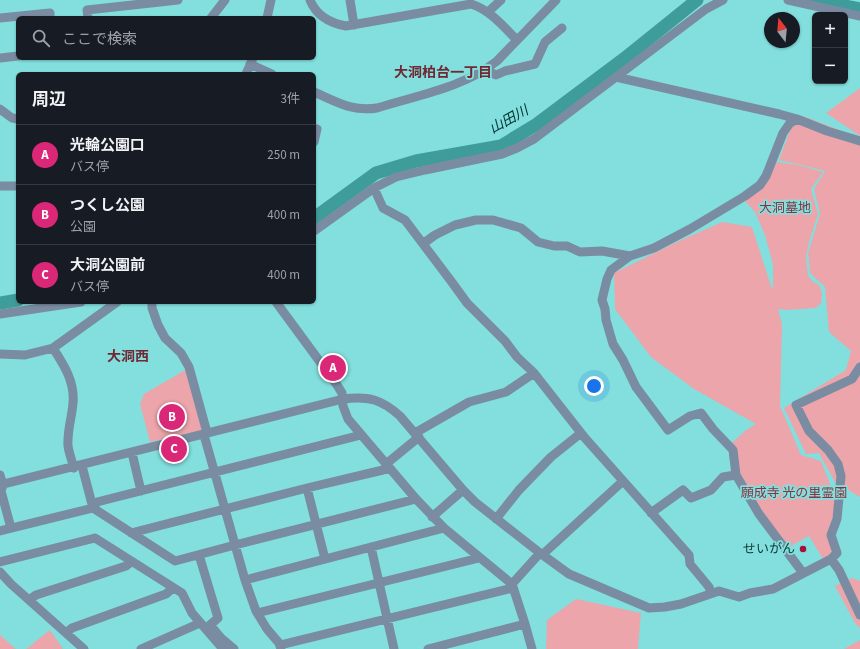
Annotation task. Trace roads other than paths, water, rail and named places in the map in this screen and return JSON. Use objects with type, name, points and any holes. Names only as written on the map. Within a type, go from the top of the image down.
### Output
[{"type":"street","points":[[88,16],[87,10],[178,0]]},
{"type":"street","points":[[213,16],[225,0]]},
{"type":"street","points":[[268,16],[271,0]]},
{"type":"street","points":[[310,0],[312,6],[319,14],[339,25],[346,26],[471,4],[480,6],[488,12],[517,40]]},
{"type":"street","points":[[350,0],[354,25]]},
{"type":"street","points":[[488,12],[501,0]]},
{"type":"street","points":[[316,93],[343,106],[365,110],[377,108],[456,84],[486,70],[497,61],[556,0]]},
{"type":"street","points":[[316,230],[374,188],[403,175],[502,154],[534,139],[551,128],[616,77],[706,10],[723,0]]},
{"type":"street","points":[[788,0],[860,16]]},
{"type":"street","points":[[20,16],[50,13],[50,16]]},
{"type":"street","points":[[0,18],[16,16]]},
{"type":"street","points":[[486,70],[496,75],[505,71],[534,64],[545,42],[562,28]]},
{"type":"street","points":[[0,58],[16,56]]},
{"type":"street","points":[[247,72],[251,61],[269,72]]},
{"type":"street","points":[[616,77],[779,114],[798,119],[828,131],[860,141]]},
{"type":"street","points":[[0,109],[16,119]]},
{"type":"street","points":[[798,119],[790,123],[783,133],[766,176],[760,185],[745,196],[690,229],[654,248],[630,256],[611,270],[602,294],[602,300],[613,344],[623,360],[636,387],[668,430],[690,416],[701,413],[713,429],[733,450],[736,475],[759,514],[803,573]]},
{"type":"street","points":[[0,186],[16,186]]},
{"type":"street","points":[[374,188],[383,208],[405,220],[424,243],[467,303],[505,341],[517,357],[534,373],[581,433],[689,554],[690,564],[709,587],[711,593]]},
{"type":"street","points":[[424,243],[435,235],[454,225],[476,220],[493,220],[521,228],[538,242],[554,246],[567,246],[580,252],[602,251],[630,256]]},
{"type":"street","points":[[0,314],[68,304]]},
{"type":"street","points":[[0,354],[25,355],[53,348],[114,304]]},
{"type":"street","points":[[152,304],[154,314],[161,332],[165,338],[181,353],[189,367],[206,429],[205,439],[245,580],[257,613],[281,647],[513,586],[541,554],[623,481]]},
{"type":"street","points":[[277,304],[337,385],[342,393],[343,406],[348,419],[361,435],[432,517],[513,586],[532,649]]},
{"type":"street","points":[[53,348],[66,367],[72,382],[74,402],[69,425],[68,446],[94,508],[175,561],[416,499]]},
{"type":"street","points":[[1,485],[343,400],[357,398],[374,400],[388,406],[400,416],[463,490],[496,519],[569,574],[649,608],[681,604],[719,591],[739,597],[750,593],[773,589],[831,559],[837,553],[831,535],[837,519],[841,476],[838,464],[828,450],[809,431],[796,405],[852,379],[860,367]]},
{"type":"street","points":[[131,533],[388,466],[417,435],[469,402],[506,392],[534,373]]},
{"type":"street","points":[[496,519],[519,490],[551,457],[581,433]]},
{"type":"street","points":[[0,531],[94,508],[97,502],[361,435]]},
{"type":"street","points":[[132,453],[141,491]]},
{"type":"street","points":[[0,475],[1,490],[11,528]]},
{"type":"street","points":[[652,513],[683,490],[691,498],[711,490],[723,477],[736,475]]},
{"type":"street","points":[[307,488],[325,559]]},
{"type":"street","points":[[432,517],[463,490]]},
{"type":"street","points":[[245,580],[444,528]]},
{"type":"street","points":[[0,562],[95,538],[130,562],[182,593],[192,613],[222,649]]},
{"type":"street","points":[[371,547],[394,649]]},
{"type":"street","points":[[199,555],[218,618],[210,625],[221,638],[234,649]]},
{"type":"street","points":[[257,613],[479,558]]},
{"type":"street","points":[[831,559],[839,570],[860,615]]},
{"type":"street","points":[[29,600],[36,595],[126,566],[130,562]]},
{"type":"street","points":[[0,572],[11,584],[84,649]]},
{"type":"street","points":[[66,633],[72,628],[166,594],[173,588]]},
{"type":"street","points":[[140,649],[200,623]]},
{"type":"street","points":[[428,649],[525,624]]},
{"type":"waterway","name":"山田川","points":[[316,217],[376,173],[416,161],[501,146],[537,124],[625,58],[697,0]]},
{"type":"waterway","name":"山田川","points":[[815,0],[860,9]]},
{"type":"waterway","name":"山田川","points":[[0,303],[16,300]]},
{"type":"place","name":"光輪公園口","points":[[333,368]]},
{"type":"place","name":"つくし公園","points":[[172,417]]},
{"type":"place","name":"大洞公園前","points":[[174,449]]},
{"type":"place","name":"せいがん","points":[[803,549]]},
{"type":"district","name":"大洞柏台一丁目","points":[[443,73]]},
{"type":"district","name":"大洞西","points":[[128,357]]},
{"type":"park label","name":"大洞墓地","points":[[785,208]]},
{"type":"park label","name":"願成寺 光の里霊園","points":[[794,493]]}]
